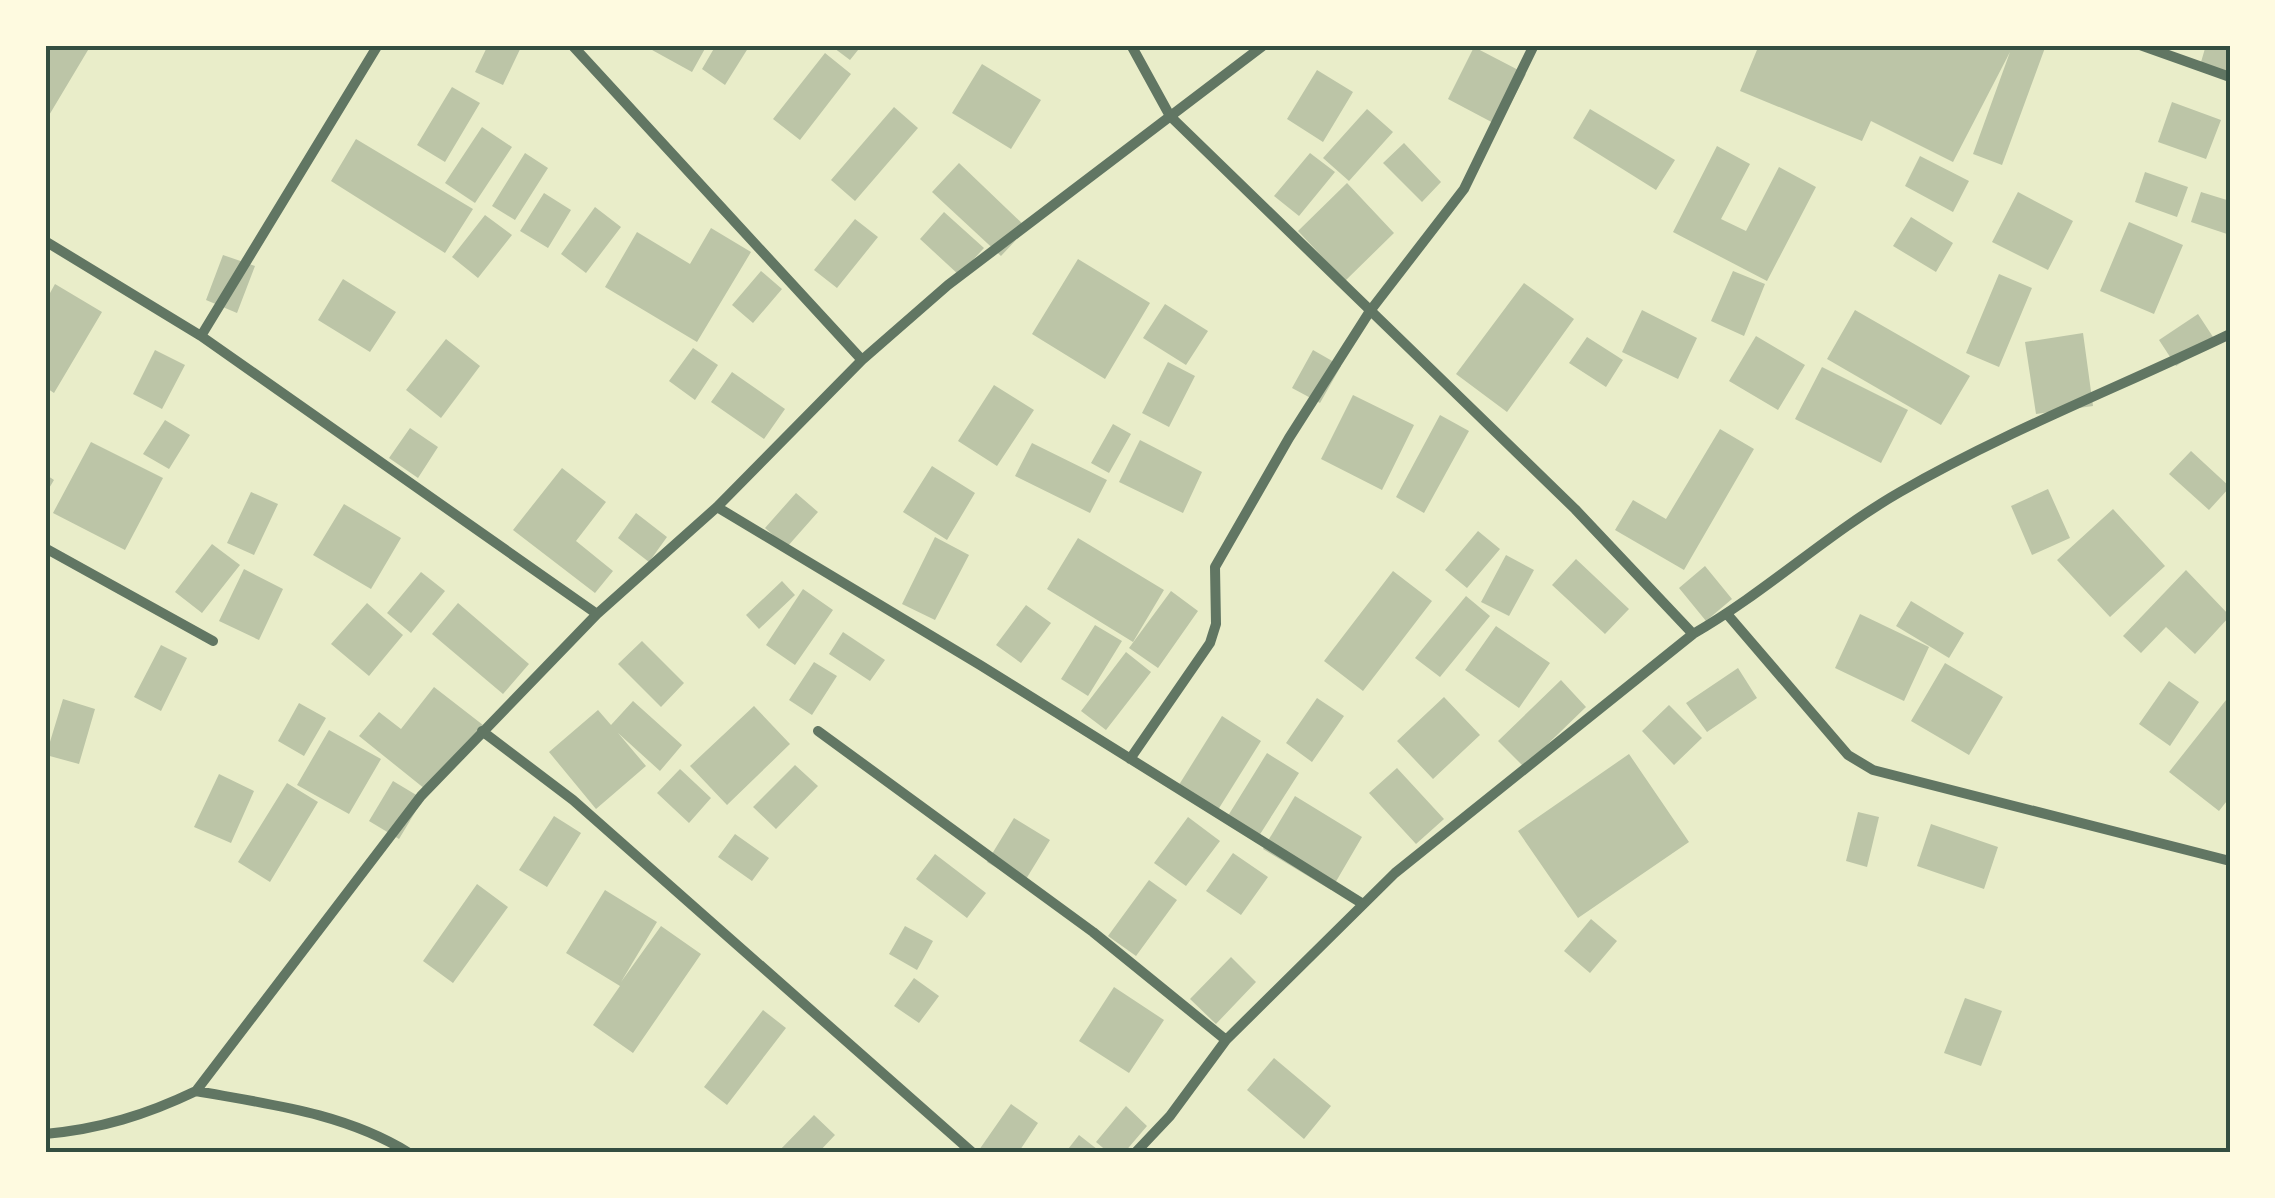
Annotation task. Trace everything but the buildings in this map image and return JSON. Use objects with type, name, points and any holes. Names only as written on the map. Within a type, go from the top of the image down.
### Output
[{"type":"street","points":[[201,336],[378,45]]},
{"type":"street","points":[[572,45],[862,360]]},
{"type":"street","points":[[1131,45],[1170,116],[1575,509],[1694,634]]},
{"type":"street","points":[[45,1134],[102,1128],[154,1111],[196,1090],[421,796],[596,614],[717,508],[862,360],[948,285],[1264,45]]},
{"type":"street","points":[[1130,759],[1210,643],[1216,624],[1215,568],[1288,438],[1370,310],[1464,189],[1534,45]]},
{"type":"street","points":[[2140,45],[2230,77]]},
{"type":"street","points":[[45,241],[201,336],[596,614]]},
{"type":"street","points":[[1135,1153],[1170,1116],[1226,1040],[1395,873],[1694,634],[1727,614],[1835,532],[1899,492],[1961,458],[2230,334]]},
{"type":"street","points":[[717,508],[1362,904]]},
{"type":"street","points":[[45,548],[213,640]]},
{"type":"street","points":[[1727,614],[1848,756],[1873,770],[2230,862]]},
{"type":"street","points":[[482,731],[573,800],[974,1153]]},
{"type":"street","points":[[818,731],[1093,932],[1226,1040]]},
{"type":"street","points":[[196,1090],[305,1111],[358,1128],[409,1153]]}]
